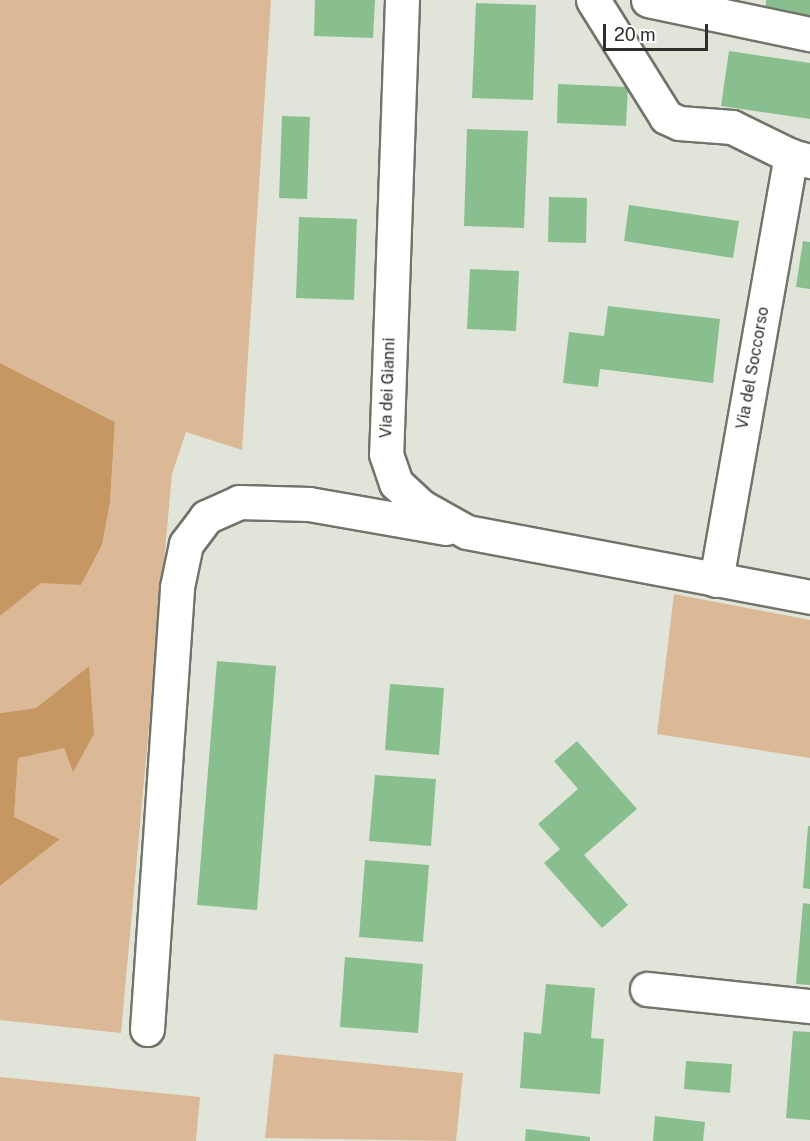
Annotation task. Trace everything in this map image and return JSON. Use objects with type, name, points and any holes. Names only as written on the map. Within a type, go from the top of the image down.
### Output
[{"type":"street","name":"Via dei Gianni","points":[[402,0],[386,454],[396,483],[422,507],[466,532],[810,597]]},
{"type":"street","name":"Via del Soccorso","points":[[593,0],[666,117],[679,123],[732,127],[800,159],[716,580]]},
{"type":"street","points":[[648,0],[810,34]]},
{"type":"street","points":[[147,1029],[177,586],[186,544],[206,517],[239,502],[309,504],[466,532]]},
{"type":"street","points":[[647,989],[810,1006]]},
{"type":"shaded area","points":[[0,0],[271,0],[242,450],[186,432],[172,474],[121,1033],[0,1020],[0,886],[60,839],[14,817],[18,757],[64,748],[73,771],[89,666],[36,708],[0,713],[0,616],[41,582],[81,585],[102,545],[110,503],[115,422],[0,363]]},
{"type":"shaded area","points":[[0,363],[115,422],[110,503],[102,545],[81,585],[41,583],[0,616]]},
{"type":"shaded area","points":[[674,594],[810,620],[810,758],[657,734]]},
{"type":"shaded area","points":[[89,666],[94,734],[73,772],[64,748],[18,758],[14,817],[60,839],[0,886],[0,713],[36,708]]},
{"type":"shaded area","points":[[274,1054],[463,1073],[456,1141],[265,1138]]},
{"type":"shaded area","points":[[0,1077],[200,1097],[196,1141],[0,1141]]},
{"type":"building","points":[[315,0],[375,0],[373,38],[314,36]]},
{"type":"building","points":[[766,0],[810,0],[810,25],[765,22]]},
{"type":"building","points":[[476,3],[536,5],[533,100],[472,98]]},
{"type":"building","points":[[729,51],[810,63],[810,119],[721,106]]},
{"type":"building","points":[[558,84],[628,87],[626,126],[557,123]]},
{"type":"building","points":[[282,116],[310,117],[307,199],[279,198]]},
{"type":"building","points":[[467,129],[528,131],[524,228],[464,226]]},
{"type":"building","points":[[549,197],[587,198],[586,243],[548,242]]},
{"type":"building","points":[[629,205],[739,221],[733,258],[624,241]]},
{"type":"building","points":[[299,217],[357,219],[354,300],[296,298]]},
{"type":"building","points":[[803,241],[810,242],[810,289],[796,287]]},
{"type":"building","points":[[470,269],[519,271],[516,331],[467,329]]},
{"type":"building","points":[[608,306],[720,319],[713,383],[600,369],[598,387],[563,383],[569,332],[604,336]]},
{"type":"building","points":[[217,661],[276,666],[257,910],[197,905]]},
{"type":"building","points":[[390,684],[444,688],[439,755],[385,750]]},
{"type":"building","points":[[577,741],[637,809],[584,855],[628,905],[602,928],[544,863],[560,849],[538,824],[578,789],[554,761]]},
{"type":"building","points":[[375,775],[436,779],[431,846],[369,841]]},
{"type":"building","points":[[808,826],[810,826],[810,889],[803,888]]},
{"type":"building","points":[[365,860],[429,865],[423,942],[359,937]]},
{"type":"building","points":[[803,903],[810,904],[810,985],[796,984]]},
{"type":"building","points":[[345,957],[423,964],[418,1033],[340,1027]]},
{"type":"building","points":[[546,984],[595,988],[591,1038],[604,1039],[600,1094],[520,1088],[524,1032],[541,1034]]},
{"type":"building","points":[[793,1031],[810,1032],[810,1120],[786,1118]]},
{"type":"building","points":[[686,1061],[732,1064],[730,1093],[684,1089]]},
{"type":"building","points":[[655,1116],[705,1122],[703,1141],[653,1141]]},
{"type":"building","points":[[526,1129],[590,1137],[590,1141],[525,1141]]}]
